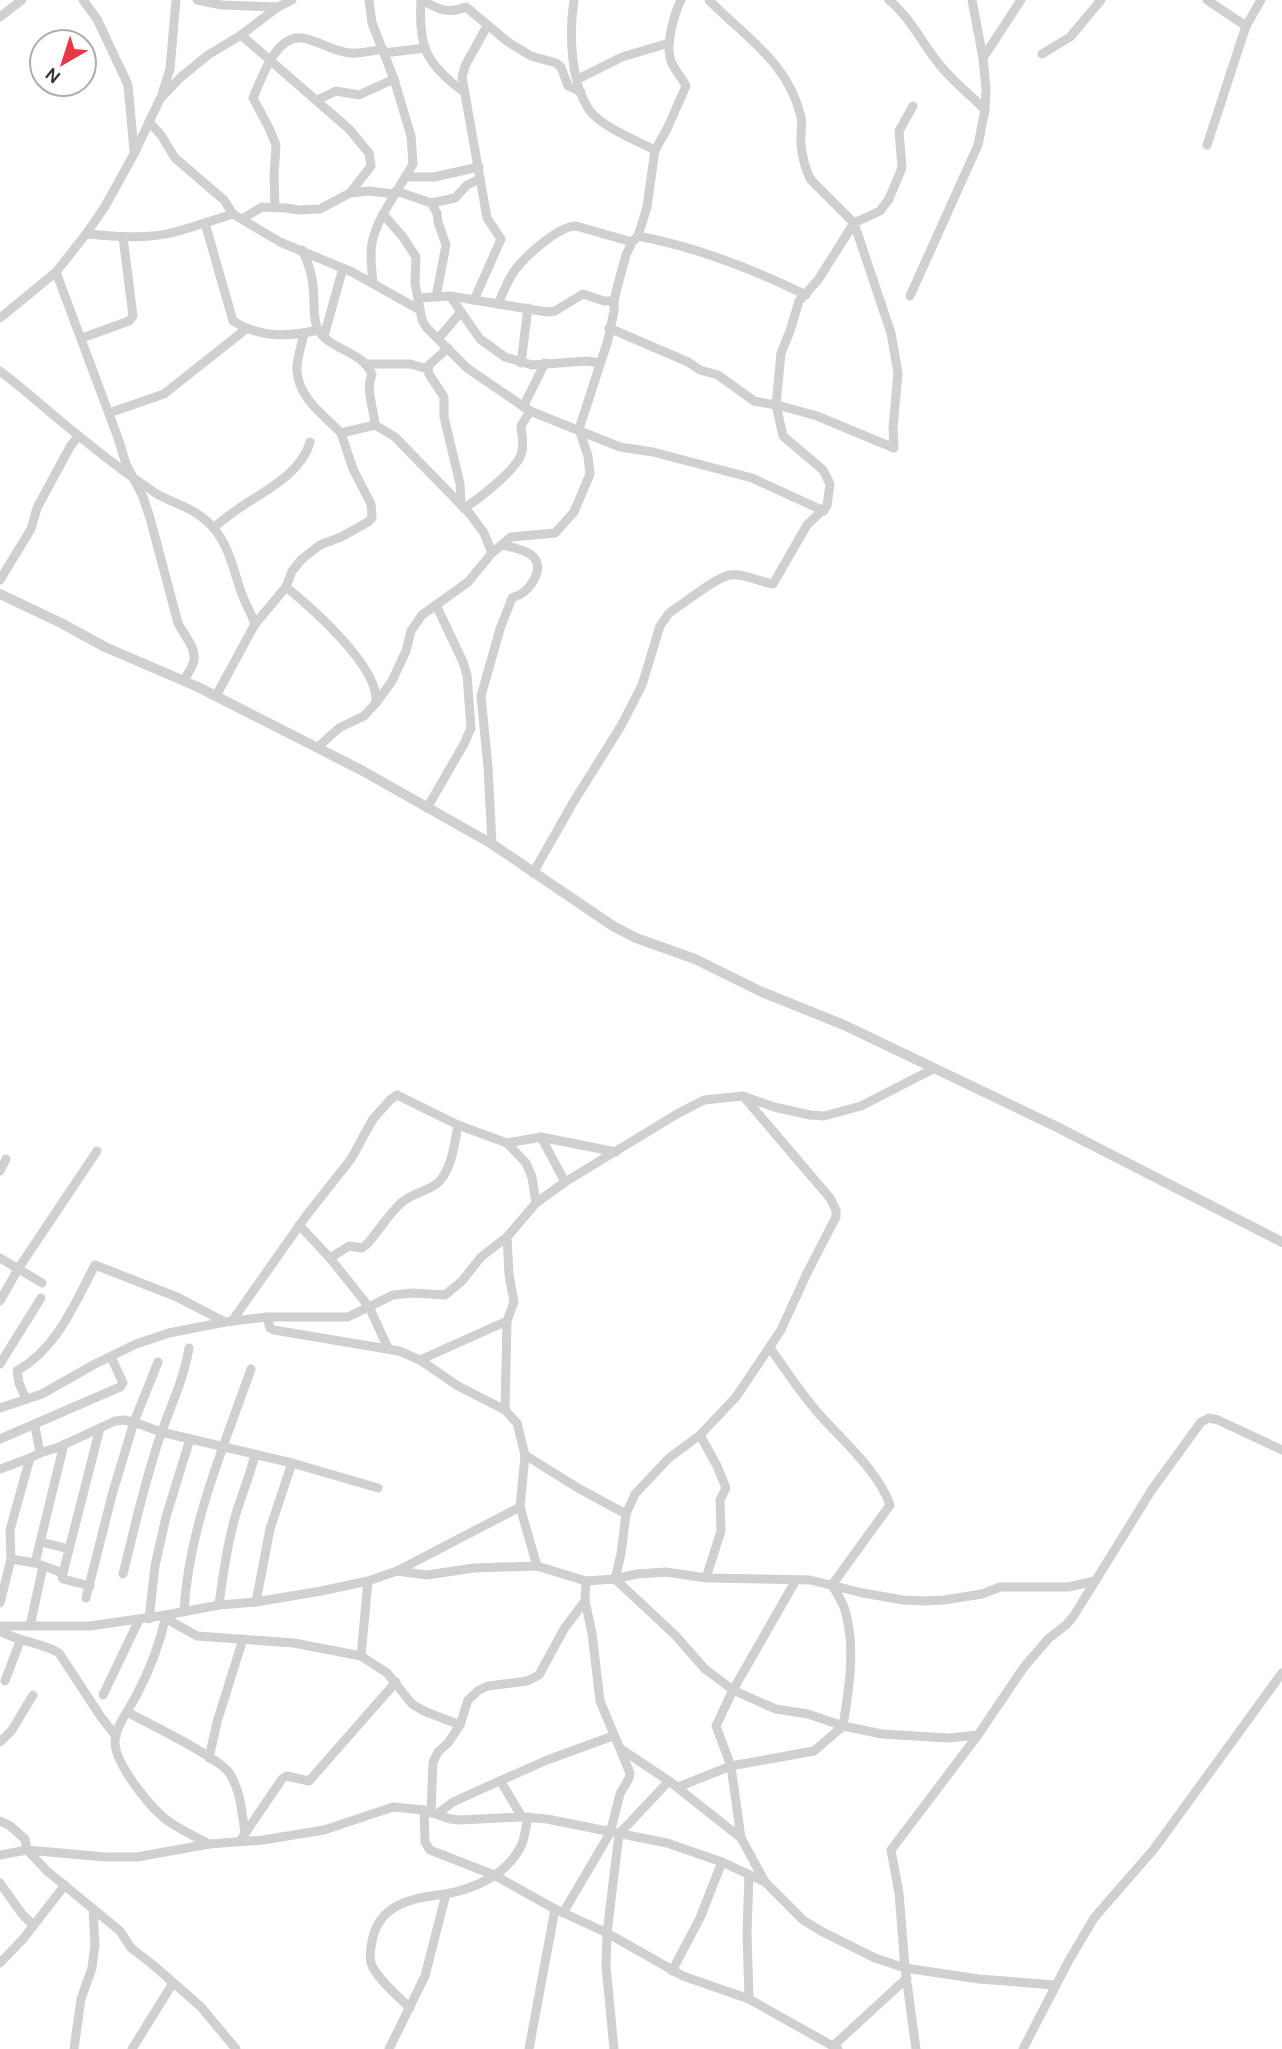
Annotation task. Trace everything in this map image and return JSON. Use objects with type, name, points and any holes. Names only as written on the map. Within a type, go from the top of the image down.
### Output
[{"type":"street","points":[[0,17],[22,0]]},
{"type":"street","points":[[83,0],[97,19],[128,85],[134,154]]},
{"type":"street","points":[[0,318],[56,271],[104,208],[134,154],[160,99],[170,69],[176,0]]},
{"type":"street","points":[[197,0],[222,5],[278,7]]},
{"type":"street","points":[[160,99],[208,55],[292,0]]},
{"type":"street","points":[[369,0],[372,23],[394,79],[411,136],[413,164],[395,192],[371,241],[373,283]]},
{"type":"street","points":[[464,92],[435,68],[425,48],[421,33],[422,0],[446,11],[456,12],[466,7],[508,42],[531,56],[556,63],[561,67],[568,86],[581,92]]},
{"type":"street","points":[[444,0],[446,11]]},
{"type":"street","points":[[574,0],[572,57],[581,92],[590,112],[618,132],[655,150]]},
{"type":"street","points":[[318,747],[340,728],[366,714],[376,703],[395,676],[416,622],[468,582],[492,553],[511,537],[555,533],[574,512],[590,474],[579,429],[600,363],[626,256],[648,207],[655,150],[686,86],[670,61],[672,25],[681,0]]},
{"type":"street","points":[[609,328],[688,362],[700,370],[718,375],[749,399],[817,416],[894,447],[892,428],[898,373],[891,333],[854,223],[808,175],[800,143],[802,119],[789,82],[752,39],[709,0]]},
{"type":"street","points":[[889,0],[904,12],[941,67],[985,110]]},
{"type":"street","points":[[910,296],[978,145],[986,89],[972,0]]},
{"type":"street","points":[[982,58],[1021,0]]},
{"type":"street","points":[[1042,54],[1070,37],[1101,0]]},
{"type":"street","points":[[1207,0],[1246,26]]},
{"type":"street","points":[[1207,145],[1246,26],[1261,0]]},
{"type":"street","points":[[474,300],[501,239],[487,218],[462,72],[487,26]]},
{"type":"street","points":[[241,35],[349,129],[371,156],[371,166],[351,193]]},
{"type":"street","points":[[275,208],[276,145],[253,98],[270,58],[286,43],[302,38],[350,53],[425,48]]},
{"type":"street","points":[[578,79],[622,57],[670,43]]},
{"type":"street","points":[[317,100],[336,91],[359,95],[394,79]]},
{"type":"street","points":[[533,873],[642,685],[664,619],[716,581],[730,575],[772,584],[807,525],[827,506],[829,478],[783,436],[776,405],[781,353],[799,301],[818,280],[854,223],[880,211],[890,199],[902,168],[899,131],[913,106]]},
{"type":"street","points":[[149,122],[161,135],[174,158],[224,200],[237,216],[280,242],[343,268],[420,310]]},
{"type":"street","points":[[405,177],[434,177],[479,167]]},
{"type":"street","points":[[86,234],[123,237],[173,233],[262,207],[320,209],[351,193],[369,191],[395,192],[430,202],[455,198],[467,185],[480,179]]},
{"type":"street","points":[[430,202],[437,213],[446,245],[436,297]]},
{"type":"street","points":[[383,214],[416,257],[415,283],[426,327],[467,368],[527,409],[620,447],[653,452],[752,478],[824,511]]},
{"type":"street","points":[[205,223],[233,321],[246,329],[264,334],[321,333]]},
{"type":"street","points":[[498,304],[511,276],[520,264],[541,245],[569,226],[677,245],[769,277],[806,295]]},
{"type":"street","points":[[82,338],[129,321],[133,316],[123,237]]},
{"type":"street","points":[[302,250],[310,266],[315,320],[321,333],[370,369],[372,375],[368,388],[375,425]]},
{"type":"street","points":[[321,333],[343,268]]},
{"type":"street","points":[[56,271],[121,452],[150,518],[178,623],[188,638],[193,654],[194,660],[184,681]]},
{"type":"street","points":[[418,298],[450,296],[547,312],[555,311],[583,294],[604,301],[614,301]]},
{"type":"street","points":[[450,296],[480,340],[505,357],[531,365],[600,363]]},
{"type":"street","points":[[520,363],[528,308]]},
{"type":"street","points":[[438,339],[461,312]]},
{"type":"street","points":[[109,413],[164,394],[246,329]]},
{"type":"street","points":[[216,696],[255,624],[286,587],[292,571],[314,549],[362,526],[372,518],[371,504],[353,469],[341,433],[318,411],[305,395],[300,383],[296,370],[304,333]]},
{"type":"street","points":[[428,369],[448,348]]},
{"type":"street","points":[[462,507],[477,500],[519,460],[523,445],[521,426],[545,363]]},
{"type":"street","points":[[365,364],[410,364],[428,369],[444,397],[444,417],[460,484],[462,507]]},
{"type":"street","points":[[0,371],[135,479],[161,497],[190,508],[213,527],[232,562],[255,624]]},
{"type":"street","points":[[341,433],[375,425],[395,437],[484,533],[492,553]]},
{"type":"street","points":[[0,580],[31,529],[37,508],[79,436]]},
{"type":"street","points":[[213,527],[279,482],[297,465],[308,450],[310,442]]},
{"type":"street","points":[[492,844],[481,696],[512,598],[528,587],[538,571],[535,558],[502,545]]},
{"type":"street","points":[[286,587],[326,622],[354,654],[374,683],[376,703]]},
{"type":"street","points":[[0,594],[105,647],[216,696],[318,747],[492,844],[613,926],[636,938],[695,959],[762,992],[844,1025],[1057,1127],[1282,1242]]},
{"type":"street","points":[[427,808],[458,756],[471,728],[467,675],[436,604]]},
{"type":"street","points":[[0,1408],[42,1394],[78,1372],[136,1344],[169,1333],[229,1321],[267,1317],[348,1317],[393,1295],[449,1293],[481,1257],[507,1237],[536,1203],[565,1182],[704,1100],[743,1096],[774,1107],[824,1116],[861,1107],[933,1069]]},
{"type":"street","points":[[229,1321],[329,1184],[351,1159],[366,1129],[397,1095],[458,1125],[507,1143],[526,1163],[532,1177],[536,1203]]},
{"type":"street","points":[[615,1580],[626,1514],[635,1494],[658,1469],[700,1435],[736,1397],[781,1330],[836,1217],[830,1198],[743,1096]]},
{"type":"street","points":[[330,1258],[349,1246],[362,1248],[404,1200],[437,1183],[452,1157],[458,1125]]},
{"type":"street","points":[[507,1143],[541,1136],[616,1152]]},
{"type":"street","points":[[541,1136],[565,1182]]},
{"type":"street","points":[[0,1301],[18,1269],[97,1151]]},
{"type":"street","points":[[0,1171],[6,1159]]},
{"type":"street","points":[[299,1226],[330,1258],[369,1307],[388,1348]]},
{"type":"street","points":[[505,1410],[507,1321],[514,1302],[507,1237]]},
{"type":"street","points":[[0,1258],[42,1283]]},
{"type":"street","points":[[26,1399],[16,1372],[28,1365],[48,1346],[61,1328],[95,1265],[229,1321]]},
{"type":"street","points":[[0,1364],[4,1348],[41,1298]]},
{"type":"street","points":[[267,1317],[270,1328],[274,1330],[388,1348],[420,1360],[458,1386],[505,1410],[517,1423],[525,1455],[520,1507],[537,1566]]},
{"type":"street","points":[[420,1360],[507,1321]]},
{"type":"street","points":[[123,1574],[145,1486],[161,1432],[183,1378],[189,1348]]},
{"type":"street","points":[[770,1348],[817,1412],[861,1460],[889,1502],[889,1509],[832,1585]]},
{"type":"street","points":[[0,1440],[120,1387],[122,1383],[111,1357]]},
{"type":"street","points":[[86,1598],[134,1422],[158,1362]]},
{"type":"street","points":[[184,1612],[192,1555],[203,1511],[251,1368]]},
{"type":"street","points":[[916,2049],[905,1968],[899,1893],[891,1850],[978,1735],[1024,1667],[1073,1616],[1157,1480],[1205,1419],[1218,1420],[1282,1450]]},
{"type":"street","points":[[0,1469],[115,1421],[124,1420],[378,1488]]},
{"type":"street","points":[[34,1426],[40,1453]]},
{"type":"street","points":[[90,1586],[63,1579],[63,1573],[100,1428]]},
{"type":"street","points":[[700,1435],[726,1488],[720,1500],[721,1531],[706,1578]]},
{"type":"street","points":[[149,1619],[166,1517],[191,1440]]},
{"type":"street","points":[[35,1645],[34,1626],[41,1542],[64,1444]]},
{"type":"street","points":[[219,1605],[224,1562],[255,1454]]},
{"type":"street","points":[[525,1455],[626,1514]]},
{"type":"street","points":[[0,1603],[3,1583],[12,1559],[10,1530],[30,1458]]},
{"type":"street","points":[[256,1602],[270,1529],[292,1463]]},
{"type":"street","points":[[0,1629],[90,1626],[165,1617],[219,1605],[256,1602],[368,1581],[397,1571],[520,1507]]},
{"type":"street","points":[[41,1542],[69,1549]]},
{"type":"street","points":[[12,1559],[63,1573]]},
{"type":"street","points":[[397,1571],[427,1575],[474,1568],[537,1566],[586,1581],[615,1580],[637,1574],[666,1572],[706,1578],[796,1580],[874,1595],[925,1601],[982,1594],[1000,1587],[1068,1587],[1094,1581]]},
{"type":"street","points":[[615,1580],[675,1635],[705,1669],[733,1690],[776,1709],[808,1714],[843,1726],[882,1734],[948,1738],[978,1735]]},
{"type":"street","points":[[796,1580],[733,1690],[716,1726],[731,1766],[741,1838],[765,1882],[803,1920],[875,1958],[905,1968],[979,1979],[1055,1985]]},
{"type":"street","points":[[361,1656],[368,1581]]},
{"type":"street","points":[[586,1581],[585,1601],[592,1633],[600,1701],[630,1773],[620,1794],[614,1833],[607,1933],[606,1966],[614,2049]]},
{"type":"street","points":[[678,1787],[731,1766],[814,1751],[843,1726],[850,1683],[850,1643],[844,1607],[832,1585]]},
{"type":"street","points":[[585,1601],[564,1629],[539,1675],[527,1681],[488,1686],[468,1700],[460,1725],[433,1762],[425,1842],[430,1850],[495,1875],[559,1911],[607,1933],[672,1971],[749,1999],[835,2047],[907,1978]]},
{"type":"street","points":[[165,1617],[197,1636],[294,1643],[361,1656],[387,1673],[412,1704],[460,1725]]},
{"type":"street","points":[[165,1617],[159,1646],[115,1742],[122,1765],[142,1794],[169,1822],[209,1844]]},
{"type":"street","points":[[103,1695],[139,1620]]},
{"type":"street","points":[[0,1629],[20,1641],[54,1650],[63,1658],[116,1736]]},
{"type":"street","points":[[209,1758],[217,1722],[243,1639]]},
{"type":"street","points":[[5,1681],[20,1641]]},
{"type":"street","points":[[1023,2049],[1055,1985],[1094,1918],[1154,1849],[1282,1673]]},
{"type":"street","points":[[242,1837],[282,1779],[287,1776],[309,1781],[396,1682]]},
{"type":"street","points":[[0,1742],[12,1730],[33,1695]]},
{"type":"street","points":[[127,1712],[226,1769],[240,1800],[242,1837]]},
{"type":"street","points":[[430,1812],[547,1760],[613,1736]]},
{"type":"street","points":[[620,1748],[678,1787],[741,1838]]},
{"type":"street","points":[[529,2049],[559,1911],[614,1833],[669,1781]]},
{"type":"street","points":[[410,2008],[371,1964],[374,1930],[383,1916],[396,1906],[412,1899],[474,1887],[504,1868],[520,1847],[525,1817],[501,1782]]},
{"type":"street","points":[[0,1855],[26,1850],[137,1857],[242,1837],[263,1840],[332,1828],[393,1807],[430,1812],[460,1820],[525,1817],[547,1819],[667,1843],[722,1862],[765,1882]]},
{"type":"street","points":[[0,1821],[25,1839],[26,1850],[120,1931],[131,1948],[201,2007],[236,2049]]},
{"type":"street","points":[[672,1971],[700,1918],[722,1862]]},
{"type":"street","points":[[749,1875],[749,1999]]},
{"type":"street","points":[[0,1963],[65,1885]]},
{"type":"street","points":[[1,1886],[33,1925]]},
{"type":"street","points":[[389,2049],[429,1965],[446,1894]]},
{"type":"street","points":[[74,2049],[81,1998],[93,1968],[93,1909]]},
{"type":"street","points":[[132,2049],[173,1983]]}]
